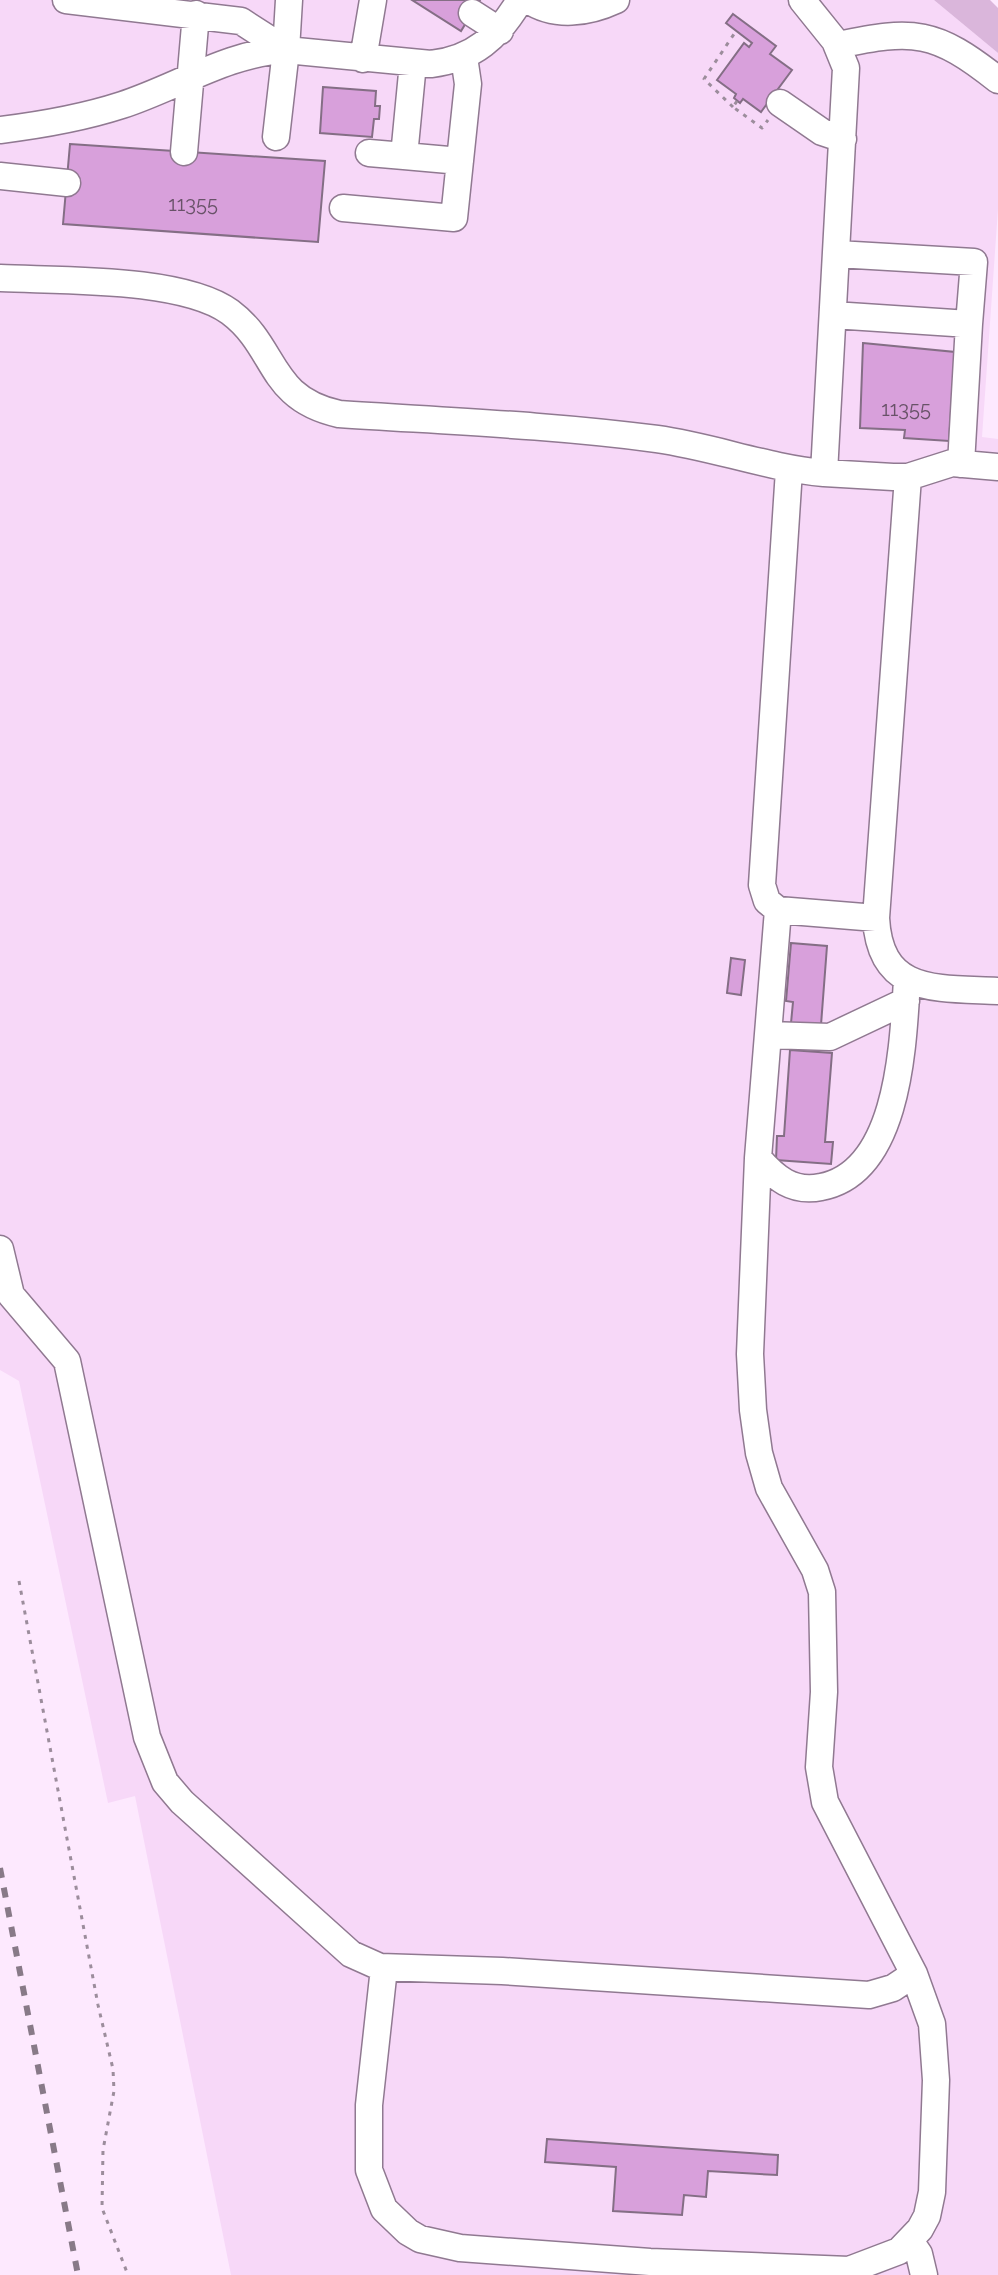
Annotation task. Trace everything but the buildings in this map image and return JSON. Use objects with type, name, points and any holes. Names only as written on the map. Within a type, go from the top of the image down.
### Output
[{"type":"lane","points":[[66,0],[241,21],[286,50]]},
{"type":"lane","points":[[276,137],[289,0]]},
{"type":"lane","points":[[363,59],[373,0]]},
{"type":"lane","points":[[0,130],[63,121],[99,112],[250,56],[286,50],[413,63],[453,61],[464,57],[500,31],[520,0]]},
{"type":"lane","points":[[528,0],[549,11],[564,12],[616,0]]},
{"type":"lane","points":[[802,0],[838,45],[846,68],[824,473]]},
{"type":"lane","points":[[472,13],[500,31]]},
{"type":"lane","points":[[184,152],[196,14]]},
{"type":"lane","points":[[838,45],[881,36],[921,36],[948,45],[998,80]]},
{"type":"lane","points":[[343,208],[454,218],[468,84],[464,57]]},
{"type":"lane","points":[[404,156],[413,63]]},
{"type":"lane","points":[[780,103],[822,132],[843,139]]},
{"type":"lane","points":[[369,153],[460,161]]},
{"type":"lane","points":[[0,176],[67,183]]},
{"type":"lane","points":[[837,254],[974,262],[961,464]]},
{"type":"lane","points":[[0,278],[145,287],[211,301],[241,322],[286,388],[318,409],[339,414],[657,439],[766,462],[789,470],[824,473],[908,477],[941,465],[998,467]]},
{"type":"lane","points":[[833,315],[969,324]]},
{"type":"lane","points":[[789,470],[762,885],[767,901],[778,910],[876,918]]},
{"type":"lane","points":[[758,1158],[774,1176],[801,1188],[829,1186],[857,1170],[889,1113],[897,1082],[906,990],[881,955],[876,918],[908,477]]},
{"type":"lane","points":[[384,1968],[369,2105],[369,2170],[384,2209],[408,2232],[439,2245],[460,2248],[816,2272],[867,2266],[887,2258],[910,2241],[920,2229],[930,2206],[936,2080],[932,2024],[914,1974],[825,1802],[819,1767],[824,1692],[822,1592],[815,1570],[769,1488],[759,1453],[753,1410],[750,1354],[758,1158],[778,910]]},
{"type":"lane","points":[[768,1035],[830,1037],[906,990],[998,991]]},
{"type":"lane","points":[[0,1249],[11,1295],[67,1361],[147,1737],[165,1782],[208,1829],[351,1954],[384,1968],[502,1971],[869,1995],[893,1988],[914,1974]]},
{"type":"lane","points":[[910,2241],[919,2254],[924,2275]]},
{"type":"path","points":[[736,31],[704,79],[733,107],[762,128]]},
{"type":"path","points":[[733,107],[737,101]]},
{"type":"path","points":[[19,1581],[98,2005],[113,2069],[112,2114],[100,2183],[102,2208],[128,2275]]},
{"type":"shaded area","points":[[0,0],[934,0],[998,53],[998,209],[982,437],[998,439],[998,2275],[231,2275],[135,1796],[108,1803],[19,1381],[0,1370]]},
{"type":"shaded area","points":[[934,0],[990,0],[998,8],[998,53]]},
{"type":"railway","points":[[0,1868],[78,2275]]}]
